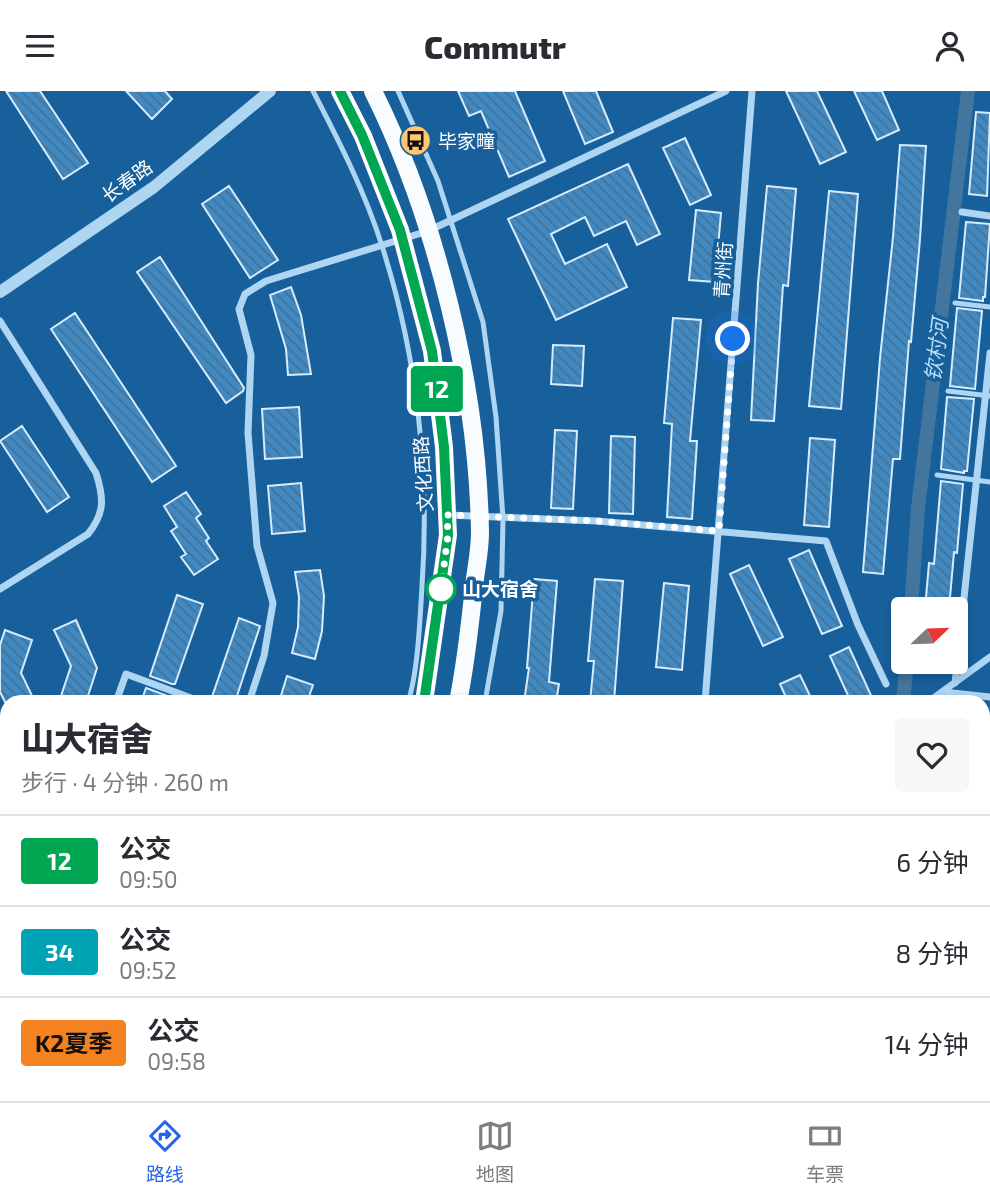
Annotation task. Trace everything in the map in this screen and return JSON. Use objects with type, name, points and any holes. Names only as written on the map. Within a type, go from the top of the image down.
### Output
[{"type":"main road","name":"文化西路","points":[[340,91],[362,135],[403,239],[432,351],[444,447],[448,535],[425,695]]},
{"type":"main road","points":[[373,91],[389,124],[428,231],[456,335],[475,441],[480,535],[459,695]]},
{"type":"street","name":"长春路","points":[[0,292],[154,187],[270,91]]},
{"type":"street","points":[[251,695],[264,656],[273,603],[257,546],[248,433],[250,355],[239,309],[245,294],[266,281],[428,231],[726,91]]},
{"type":"street","name":"青州街","points":[[706,695],[752,91]]},
{"type":"street","points":[[962,212],[990,216]]},
{"type":"street","points":[[0,321],[96,473],[103,496],[98,522],[88,534],[0,589]]},
{"type":"street","points":[[954,683],[988,396],[990,353]]},
{"type":"street","points":[[447,515],[597,521],[826,541],[858,625],[886,684]]},
{"type":"street","points":[[938,695],[990,657]]},
{"type":"street","points":[[118,695],[126,674],[182,695]]},
{"type":"street","points":[[942,692],[971,695]]},
{"type":"lane","points":[[313,91],[345,152],[382,245],[414,369],[426,537],[421,611],[409,695]]},
{"type":"lane","points":[[398,91],[438,181],[483,322],[496,417],[503,519],[501,611],[486,695]]},
{"type":"lane","points":[[956,303],[990,307]]},
{"type":"lane","points":[[948,391],[988,396]]},
{"type":"lane","points":[[937,475],[990,482]]},
{"type":"building","points":[[6,91],[40,91],[88,163],[63,179]]},
{"type":"building","points":[[126,91],[165,91],[172,99],[152,119]]},
{"type":"building","points":[[458,91],[515,91],[545,161],[509,177],[481,111],[469,116]]},
{"type":"building","points":[[563,91],[596,91],[613,132],[585,144]]},
{"type":"building","points":[[786,91],[817,91],[846,152],[820,164]]},
{"type":"building","points":[[854,91],[882,91],[899,130],[877,140]]},
{"type":"building","points":[[976,112],[990,113],[987,196],[969,194]]},
{"type":"building","points":[[685,138],[711,195],[690,205],[663,148]]},
{"type":"building","points":[[900,145],[926,146],[900,459],[893,459],[883,574],[863,572]]},
{"type":"building","points":[[628,164],[660,234],[637,245],[626,221],[594,236],[585,217],[551,234],[565,264],[607,244],[627,287],[556,320],[508,219]]},
{"type":"building","points":[[229,186],[278,260],[250,278],[202,204]]},
{"type":"building","points":[[767,186],[796,189],[788,286],[783,285],[774,421],[751,420],[758,283]]},
{"type":"building","points":[[829,191],[858,194],[841,409],[809,406]]},
{"type":"building","points":[[696,210],[721,213],[715,282],[689,280]]},
{"type":"building","points":[[966,222],[990,224],[983,301],[959,298]]},
{"type":"building","points":[[160,257],[244,388],[226,403],[137,272]]},
{"type":"building","points":[[291,287],[301,315],[311,374],[288,375],[286,349],[270,295]]},
{"type":"building","points":[[957,308],[982,311],[975,389],[950,386]]},
{"type":"building","points":[[75,313],[176,466],[152,482],[51,329]]},
{"type":"building","points":[[673,318],[701,320],[690,441],[697,441],[692,519],[667,517],[672,424],[664,423]]},
{"type":"building","points":[[553,345],[584,346],[582,386],[551,384]]},
{"type":"building","points":[[947,397],[974,399],[967,471],[964,473],[941,469]]},
{"type":"building","points":[[299,407],[302,457],[265,459],[262,409]]},
{"type":"building","points":[[22,426],[69,497],[47,512],[0,441]]},
{"type":"building","points":[[555,430],[577,431],[573,509],[551,508]]},
{"type":"building","points":[[611,436],[635,437],[633,514],[609,513]]},
{"type":"building","points":[[810,438],[835,440],[829,527],[804,525]]},
{"type":"building","points":[[941,481],[963,484],[950,597],[926,597],[929,563],[934,564]]},
{"type":"building","points":[[301,483],[305,531],[272,534],[268,486]]},
{"type":"building","points":[[186,492],[201,514],[196,518],[218,559],[194,575],[181,557],[186,554],[171,531],[177,527],[164,506]]},
{"type":"building","points":[[809,550],[842,626],[822,634],[789,559]]},
{"type":"building","points":[[749,565],[783,637],[763,646],[730,574]]},
{"type":"building","points":[[320,570],[324,596],[322,631],[315,659],[292,653],[298,627],[299,597],[295,572]]},
{"type":"building","points":[[534,579],[557,581],[549,682],[559,684],[557,695],[525,695]]},
{"type":"building","points":[[595,579],[623,581],[615,695],[591,695],[594,661],[588,661]]},
{"type":"building","points":[[664,583],[689,586],[682,670],[656,667]]},
{"type":"building","points":[[177,595],[203,604],[175,684],[172,684],[150,676]]},
{"type":"building","points":[[239,618],[260,626],[237,695],[213,695]]},
{"type":"building","points":[[76,620],[97,668],[88,695],[61,695],[71,666],[54,630]]},
{"type":"building","points":[[5,630],[32,640],[21,673],[32,695],[2,695],[0,645]]},
{"type":"building","points":[[849,647],[871,695],[848,695],[830,656]]},
{"type":"building","points":[[800,675],[810,695],[785,695],[780,684]]},
{"type":"building","points":[[287,676],[313,685],[309,695],[281,695]]},
{"type":"building","points":[[146,688],[165,695],[144,695]]},
{"type":"waterway","name":"钦村河","points":[[912,597],[918,508],[968,91]]},
{"type":"waterway","name":"钦村河","points":[[904,695],[906,674]]},
{"type":"bus line","name":"12","points":[[340,91],[362,135],[400,230],[432,351],[444,447],[448,535],[425,695]]},
{"type":"place","name":"毕家疃","points":[[415,141]]},
{"type":"place","name":"山大宿舍","points":[[441,589]]},
{"type":"route","points":[[441,589],[448,535],[447,515],[597,521],[719,531],[733,339]]}]
